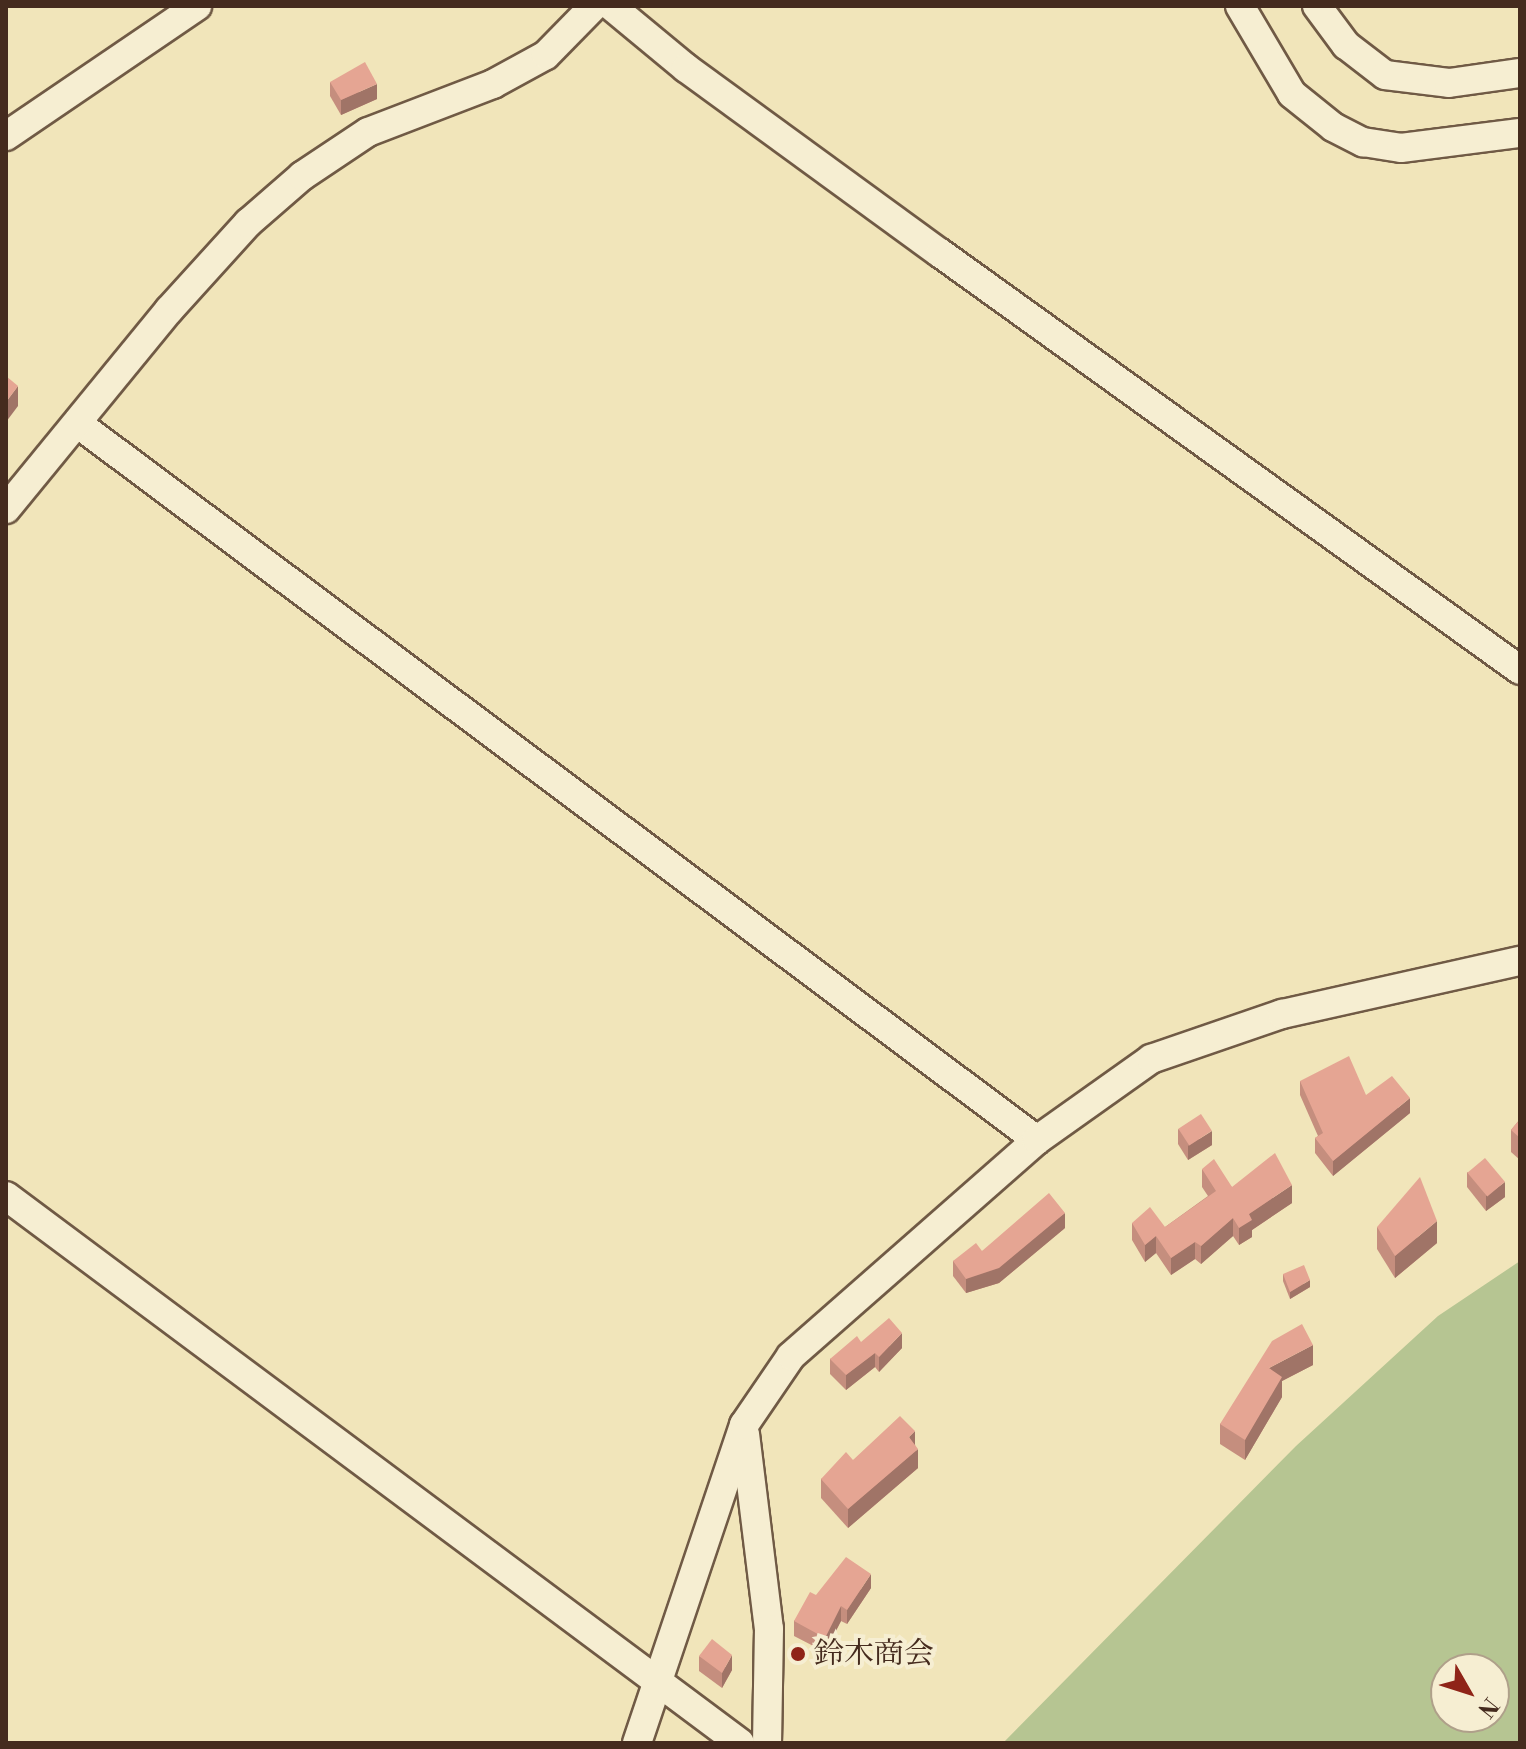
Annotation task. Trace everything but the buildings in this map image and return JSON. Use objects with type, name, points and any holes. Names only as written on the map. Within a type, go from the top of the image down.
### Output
[{"type":"street","points":[[6,136],[197,6]]},
{"type":"street","points":[[6,509],[238,233],[302,176],[368,132],[493,84],[546,55],[594,6]]},
{"type":"street","points":[[611,6],[686,68],[1520,670]]},
{"type":"street","points":[[1240,6],[1292,94],[1333,127],[1363,142],[1401,148],[1520,133]]},
{"type":"street","points":[[1317,6],[1346,45],[1385,75],[1449,83],[1520,73]]},
{"type":"street","points":[[77,423],[1037,1140]]},
{"type":"street","points":[[637,1743],[744,1425],[791,1356],[1037,1140],[1151,1059],[1282,1014],[1520,961]]},
{"type":"street","points":[[6,1196],[740,1743]]},
{"type":"street","points":[[744,1425],[769,1629],[767,1743]]},
{"type":"green space","points":[[1520,1261],[1520,1743],[1003,1743],[1296,1446],[1438,1316]]},
{"type":"place","name":"鈴木商会","points":[[798,1654]]}]
